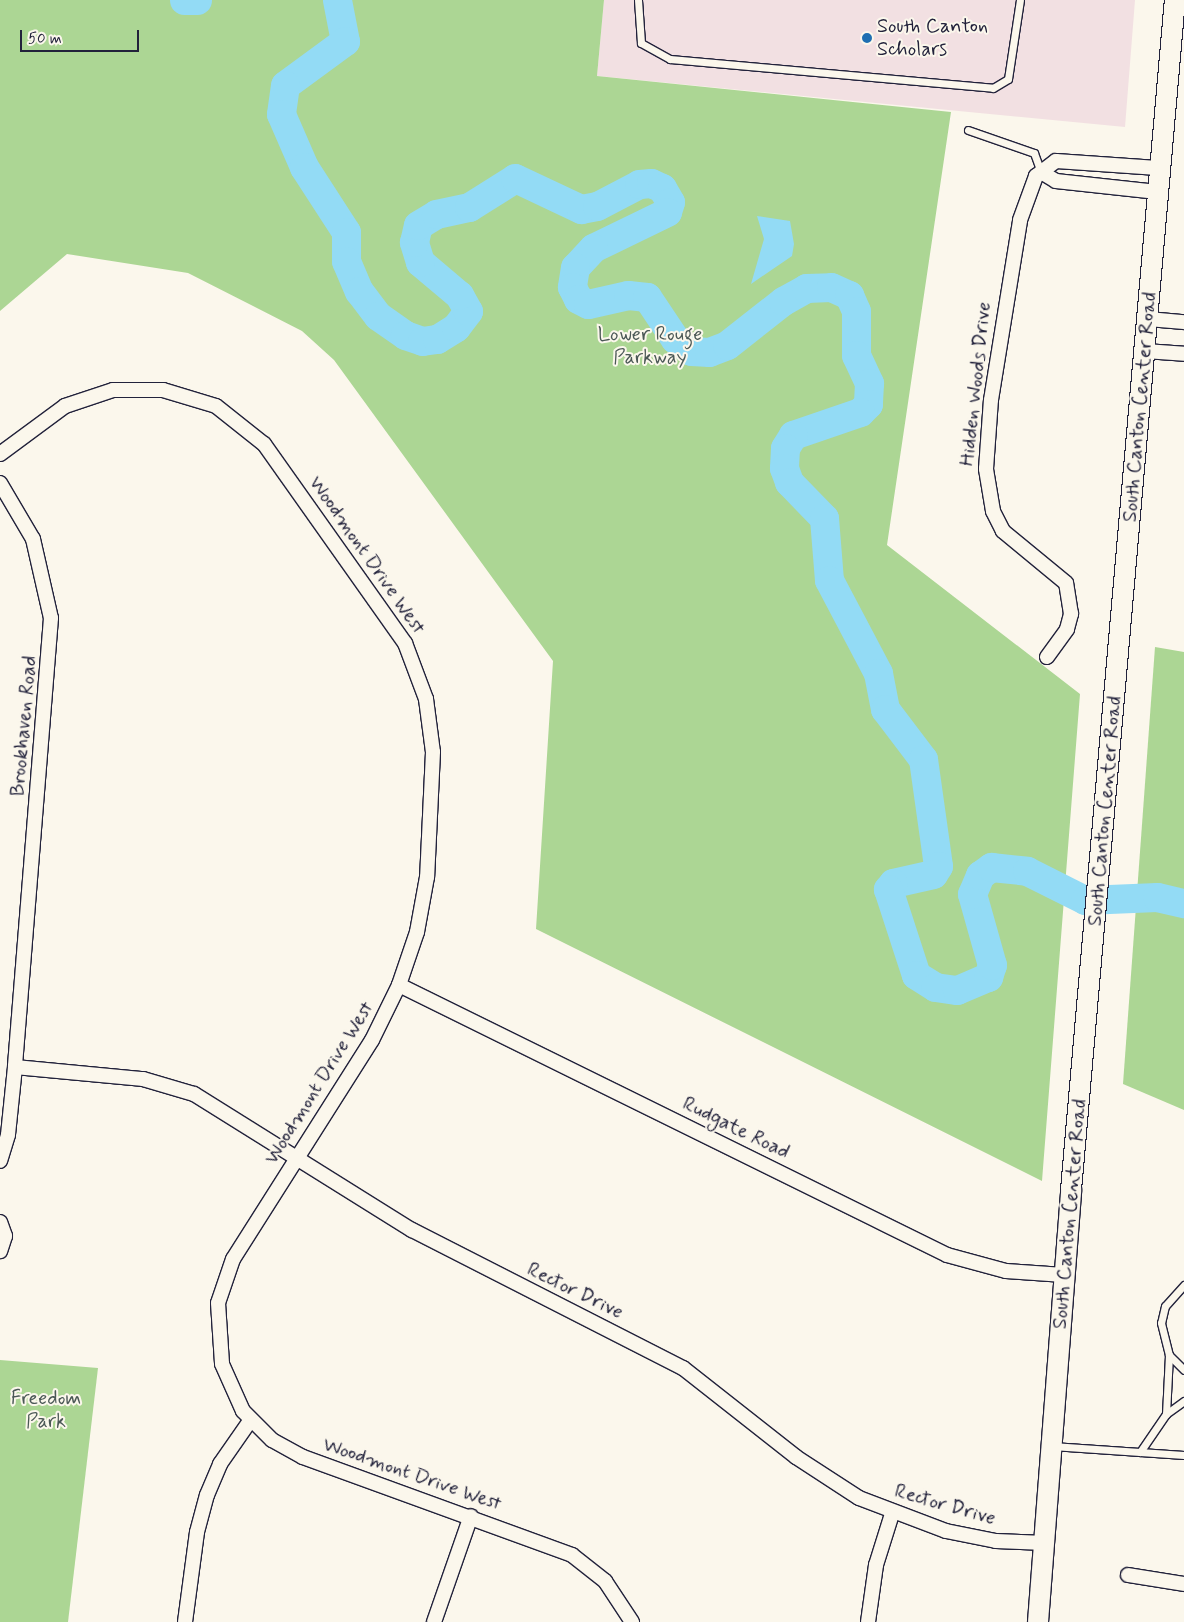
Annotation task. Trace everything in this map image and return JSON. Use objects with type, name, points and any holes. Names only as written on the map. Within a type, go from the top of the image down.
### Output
[{"type":"main road","name":"South Canton Center Road","points":[[1038,1622],[1064,1275],[1148,319],[1158,168],[1175,0]]},
{"type":"street","points":[[1157,192],[1056,181],[1041,172],[1056,161],[1158,168]]},
{"type":"street","name":"Hidden Woods Drive","points":[[1041,172],[1020,220],[1007,284],[986,469],[993,511],[1004,531],[1066,583],[1071,614],[1067,629],[1047,657]]},
{"type":"street","points":[[1148,319],[1184,322]]},
{"type":"street","points":[[1144,351],[1184,354]]},
{"type":"street","name":"Woodmont Drive West","points":[[0,454],[65,406],[130,388],[163,390],[200,399],[235,418],[264,444],[394,626],[414,661],[426,699],[432,752],[427,877],[417,932],[399,985],[372,1040],[234,1259],[218,1303],[222,1364],[250,1420],[303,1457],[471,1516],[579,1559],[605,1581],[632,1622]]},
{"type":"street","name":"Brookhaven Road","points":[[0,483],[33,539],[51,618],[15,1067],[8,1135],[0,1161]]},
{"type":"street","name":"Rudgate Road","points":[[399,985],[947,1255],[1006,1271],[1064,1275]]},
{"type":"street","name":"Rector Drive","points":[[15,1067],[143,1079],[194,1094],[298,1157],[412,1230],[683,1368],[828,1480],[892,1514],[996,1540],[1045,1543]]},
{"type":"street","points":[[0,1222],[5,1236],[0,1251]]},
{"type":"street","points":[[185,1622],[191,1563],[207,1495],[220,1464],[250,1420]]},
{"type":"street","points":[[868,1622],[876,1565],[892,1514]]},
{"type":"street","points":[[434,1622],[471,1516]]},
{"type":"street","points":[[1128,1575],[1184,1584]]},
{"type":"lane","points":[[638,0],[636,29],[641,43],[670,59],[993,88],[1008,79],[1020,0]]},
{"type":"lane","points":[[968,130],[1034,153],[1041,172]]},
{"type":"lane","points":[[1166,1414],[1169,1355],[1161,1323],[1165,1306],[1184,1285]]},
{"type":"lane","points":[[1169,1355],[1184,1370]]},
{"type":"lane","points":[[1140,1452],[1166,1414],[1184,1401]]},
{"type":"lane","points":[[1052,1446],[1184,1454]]},
{"type":"shaded area","name":"South Canton Scholars","points":[[604,0],[1135,0],[1125,127],[597,76]]},
{"type":"green space","name":"Lower Rouge Parkway","points":[[0,0],[604,0],[597,76],[951,112],[887,545],[1080,694],[1042,1181],[536,929],[553,661],[334,360],[302,331],[188,273],[67,254],[0,311]]},
{"type":"green space","points":[[1155,647],[1184,652],[1184,1110],[1123,1084]]},
{"type":"green space","name":"Freedom Park","points":[[0,1360],[98,1368],[68,1622],[0,1622]]},
{"type":"water","points":[[757,216],[790,221],[794,244],[792,256],[751,284],[764,239]]},
{"type":"waterway","points":[[184,0],[197,0]]},
{"type":"waterway","points":[[337,0],[345,41],[285,85],[281,114],[304,167],[346,232],[346,261],[359,291],[378,316],[405,335],[422,341],[437,339],[456,327],[468,311],[459,295],[420,262],[414,242],[418,225],[436,214],[469,207],[515,178],[581,209],[597,206],[639,184],[651,183],[662,188],[670,202],[667,212],[593,248],[575,267],[572,287],[578,299],[588,304],[628,295],[647,297],[675,339],[691,351],[709,352],[727,345],[783,301],[806,288],[831,287],[849,295],[856,311],[856,355],[869,383],[868,404],[860,412],[793,435],[785,448],[784,468],[789,482],[824,518],[829,580],[878,673],[885,709],[923,759],[938,866],[933,874],[893,883],[888,889],[916,975],[935,987],[957,990],[988,977],[992,965],[972,894],[980,875],[991,867],[1027,871],[1085,900],[1157,897],[1184,903]]},
{"type":"place","name":"South Canton Scholars","points":[[867,38]]}]
